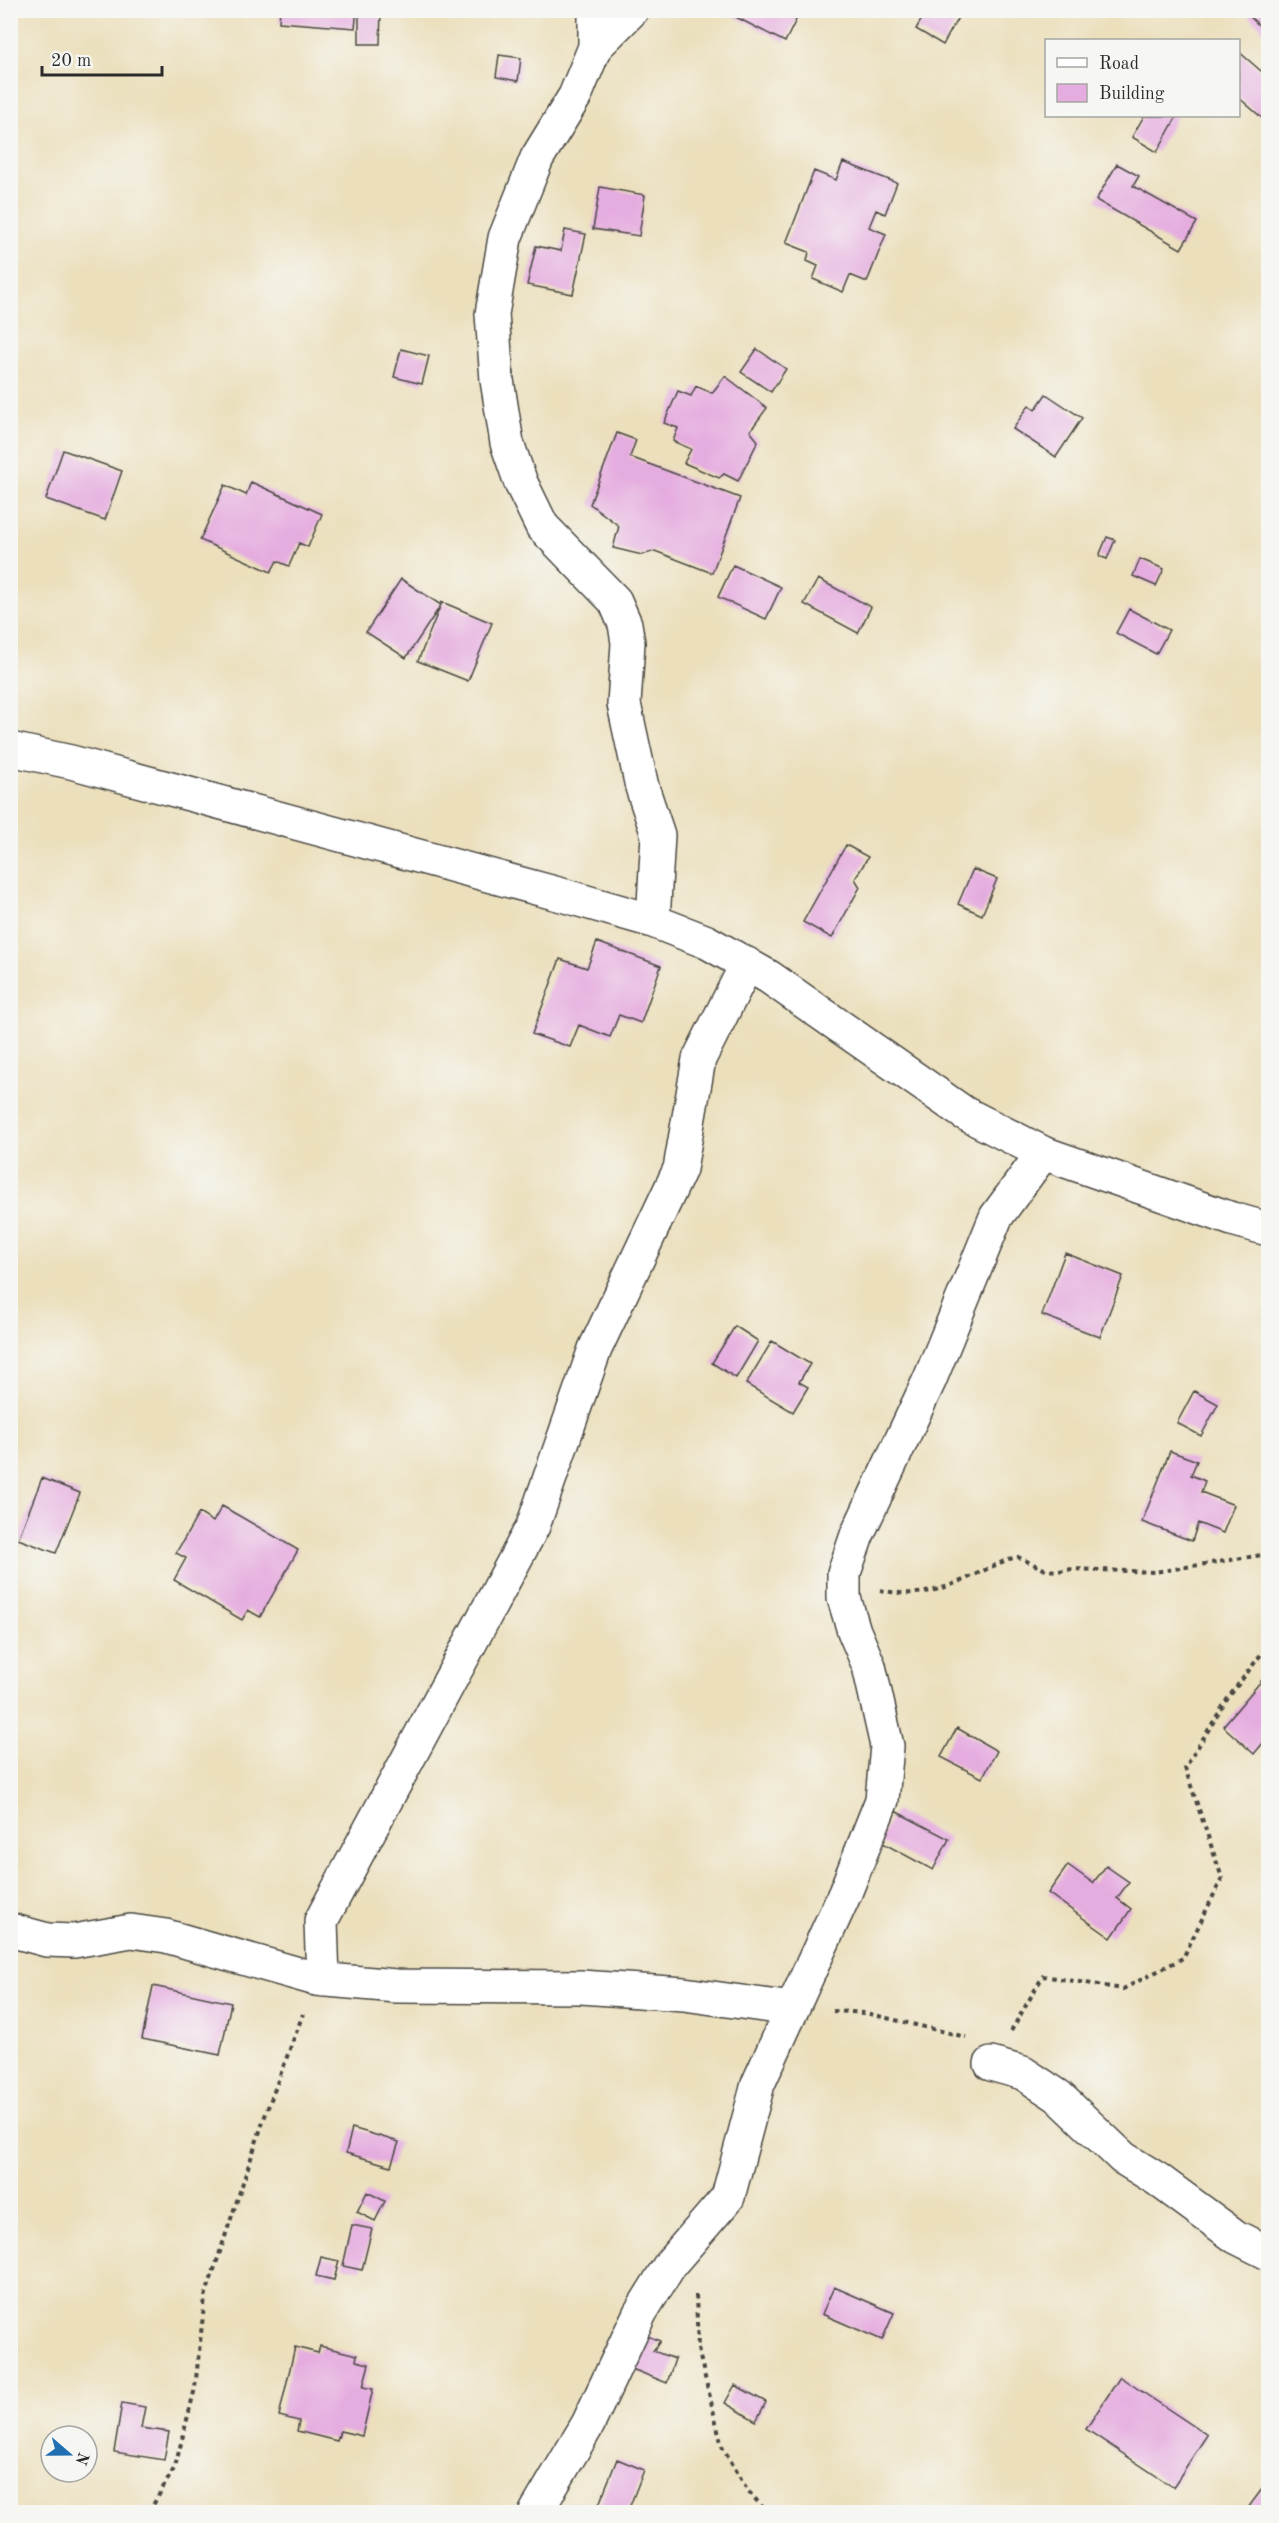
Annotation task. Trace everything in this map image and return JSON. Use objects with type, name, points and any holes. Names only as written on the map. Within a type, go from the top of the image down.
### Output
[{"type":"street","points":[[595,10],[595,47],[575,96],[537,158],[505,238],[492,314],[497,380],[507,443],[521,483],[542,526],[615,601],[625,624],[628,643],[624,704],[642,787],[658,835],[653,921]]},
{"type":"street","points":[[595,47],[633,10]]},
{"type":"street","points":[[10,749],[71,762],[237,806],[653,921],[707,942],[770,977],[964,1113],[1043,1153],[1232,1219],[1269,1228]]},
{"type":"street","points":[[320,1980],[321,1921],[532,1526],[596,1350],[680,1169],[699,1059],[747,964]]},
{"type":"street","points":[[536,2512],[588,2424],[640,2313],[671,2263],[728,2197],[758,2084],[845,1893],[882,1800],[887,1746],[869,1666],[854,1631],[844,1598],[843,1581],[857,1535],[930,1379],[996,1217],[1043,1153]]},
{"type":"street","points":[[10,1930],[47,1940],[74,1941],[131,1931],[166,1936],[320,1980],[396,1986],[581,1987],[684,1994],[792,2009]]},
{"type":"street","points":[[991,2064],[1023,2073],[1058,2096],[1123,2158],[1236,2237],[1269,2253]]},
{"type":"path","points":[[843,1581],[893,1593],[921,1594],[941,1590],[1018,1557],[1046,1570],[1155,1572],[1269,1554]]},
{"type":"path","points":[[991,2064],[1043,1976],[1124,1989],[1183,1958],[1222,1878],[1185,1768],[1228,1698],[1269,1645]]},
{"type":"path","points":[[149,2512],[175,2466],[195,2388],[205,2297],[267,2110],[320,1980]]},
{"type":"path","points":[[792,2009],[866,2013],[968,2037]]},
{"type":"path","points":[[697,2289],[698,2349],[722,2446],[748,2491],[767,2512]]},
{"type":"building","points":[[280,10],[357,10],[355,28],[279,22]]},
{"type":"building","points":[[359,10],[381,10],[380,44],[359,44]]},
{"type":"building","points":[[722,10],[801,10],[785,42]]},
{"type":"building","points":[[927,10],[962,10],[943,45],[916,29]]},
{"type":"building","points":[[1250,10],[1268,10],[1268,34],[1247,14]]},
{"type":"building","points":[[1240,53],[1268,77],[1268,123],[1240,99]]},
{"type":"building","points":[[499,55],[521,58],[518,81],[496,77]]},
{"type":"building","points":[[1143,117],[1176,117],[1157,152],[1132,137]]},
{"type":"building","points":[[843,162],[897,183],[885,214],[876,210],[869,227],[886,234],[867,282],[850,275],[843,292],[813,279],[818,266],[807,261],[809,252],[786,243],[814,171],[836,180]]},
{"type":"building","points":[[1117,164],[1139,176],[1133,186],[1197,222],[1181,249],[1096,200]]},
{"type":"building","points":[[600,187],[645,195],[639,236],[593,229]]},
{"type":"building","points":[[565,230],[586,234],[573,294],[527,285],[536,246],[561,251]]},
{"type":"building","points":[[401,349],[429,356],[422,384],[394,377]]},
{"type":"building","points":[[757,349],[786,369],[771,392],[741,372]]},
{"type":"building","points":[[725,376],[767,408],[750,431],[758,441],[738,481],[724,474],[719,478],[684,463],[691,449],[673,441],[678,428],[664,423],[678,391],[691,396],[696,386],[712,393]]},
{"type":"building","points":[[1046,394],[1082,418],[1056,457],[1013,429],[1029,405],[1035,410]]},
{"type":"building","points":[[617,433],[636,440],[630,457],[740,498],[712,573],[655,551],[642,555],[613,548],[619,526],[590,504]]},
{"type":"building","points":[[63,450],[122,471],[105,520],[46,499]]},
{"type":"building","points":[[251,482],[322,514],[308,547],[299,543],[289,566],[277,561],[271,572],[200,540],[225,485],[246,495]]},
{"type":"building","points":[[1107,537],[1115,540],[1107,559],[1099,556]]},
{"type":"building","points":[[1140,559],[1164,569],[1156,586],[1133,576]]},
{"type":"building","points":[[733,565],[781,587],[766,619],[718,597]]},
{"type":"building","points":[[401,579],[441,605],[406,658],[366,632]]},
{"type":"building","points":[[818,579],[871,607],[858,633],[804,604]]},
{"type":"building","points":[[442,602],[492,623],[468,681],[418,661]]},
{"type":"building","points":[[1129,609],[1169,630],[1156,654],[1116,633]]},
{"type":"building","points":[[846,845],[868,857],[855,879],[860,887],[832,938],[803,922]]},
{"type":"building","points":[[973,869],[997,879],[982,915],[958,904]]},
{"type":"building","points":[[597,942],[661,966],[641,1023],[619,1015],[610,1037],[579,1025],[570,1047],[532,1034],[560,959],[587,968]]},
{"type":"building","points":[[1065,1253],[1123,1276],[1100,1337],[1042,1315]]},
{"type":"building","points":[[735,1326],[758,1341],[736,1378],[712,1363]]},
{"type":"building","points":[[772,1341],[810,1364],[799,1382],[808,1387],[793,1412],[746,1384]]},
{"type":"building","points":[[1194,1391],[1218,1404],[1201,1436],[1177,1423]]},
{"type":"building","points":[[1170,1451],[1197,1461],[1191,1475],[1205,1481],[1201,1492],[1234,1505],[1223,1533],[1198,1523],[1192,1541],[1142,1522]]},
{"type":"building","points":[[42,1478],[80,1493],[56,1553],[18,1539]]},
{"type":"building","points":[[222,1506],[298,1550],[260,1617],[248,1610],[242,1620],[174,1580],[186,1558],[176,1553],[199,1513],[213,1522]]},
{"type":"building","points":[[1268,1673],[1268,1737],[1254,1754],[1223,1726]]},
{"type":"building","points":[[957,1728],[997,1751],[982,1778],[941,1757]]},
{"type":"building","points":[[895,1811],[949,1839],[933,1870],[879,1841]]},
{"type":"building","points":[[1068,1865],[1093,1883],[1106,1866],[1129,1882],[1117,1898],[1131,1909],[1111,1938],[1048,1893]]},
{"type":"building","points":[[153,1986],[231,2003],[220,2055],[142,2039]]},
{"type":"building","points":[[352,2128],[399,2142],[391,2166],[346,2153]]},
{"type":"building","points":[[367,2192],[385,2201],[375,2221],[357,2212]]},
{"type":"building","points":[[352,2225],[372,2229],[362,2270],[343,2266]]},
{"type":"building","points":[[321,2257],[339,2261],[334,2280],[316,2276]]},
{"type":"building","points":[[834,2287],[894,2313],[882,2340],[822,2314]]},
{"type":"building","points":[[640,2333],[660,2341],[653,2351],[675,2359],[667,2383],[627,2367]]},
{"type":"building","points":[[320,2346],[357,2355],[356,2361],[369,2364],[363,2387],[373,2389],[362,2436],[340,2431],[337,2441],[297,2431],[299,2421],[279,2416],[295,2347],[318,2353]]},
{"type":"building","points":[[10,2348],[18,2350],[11,2372],[10,2372]]},
{"type":"building","points":[[1120,2377],[1207,2435],[1173,2487],[1086,2429]]},
{"type":"building","points":[[735,2385],[766,2402],[756,2421],[725,2403]]},
{"type":"building","points":[[122,2403],[145,2407],[141,2428],[169,2432],[164,2460],[114,2452]]},
{"type":"building","points":[[617,2459],[644,2470],[628,2511],[632,2512],[596,2512]]},
{"type":"building","points":[[1268,2481],[1268,2512],[1245,2512]]}]
